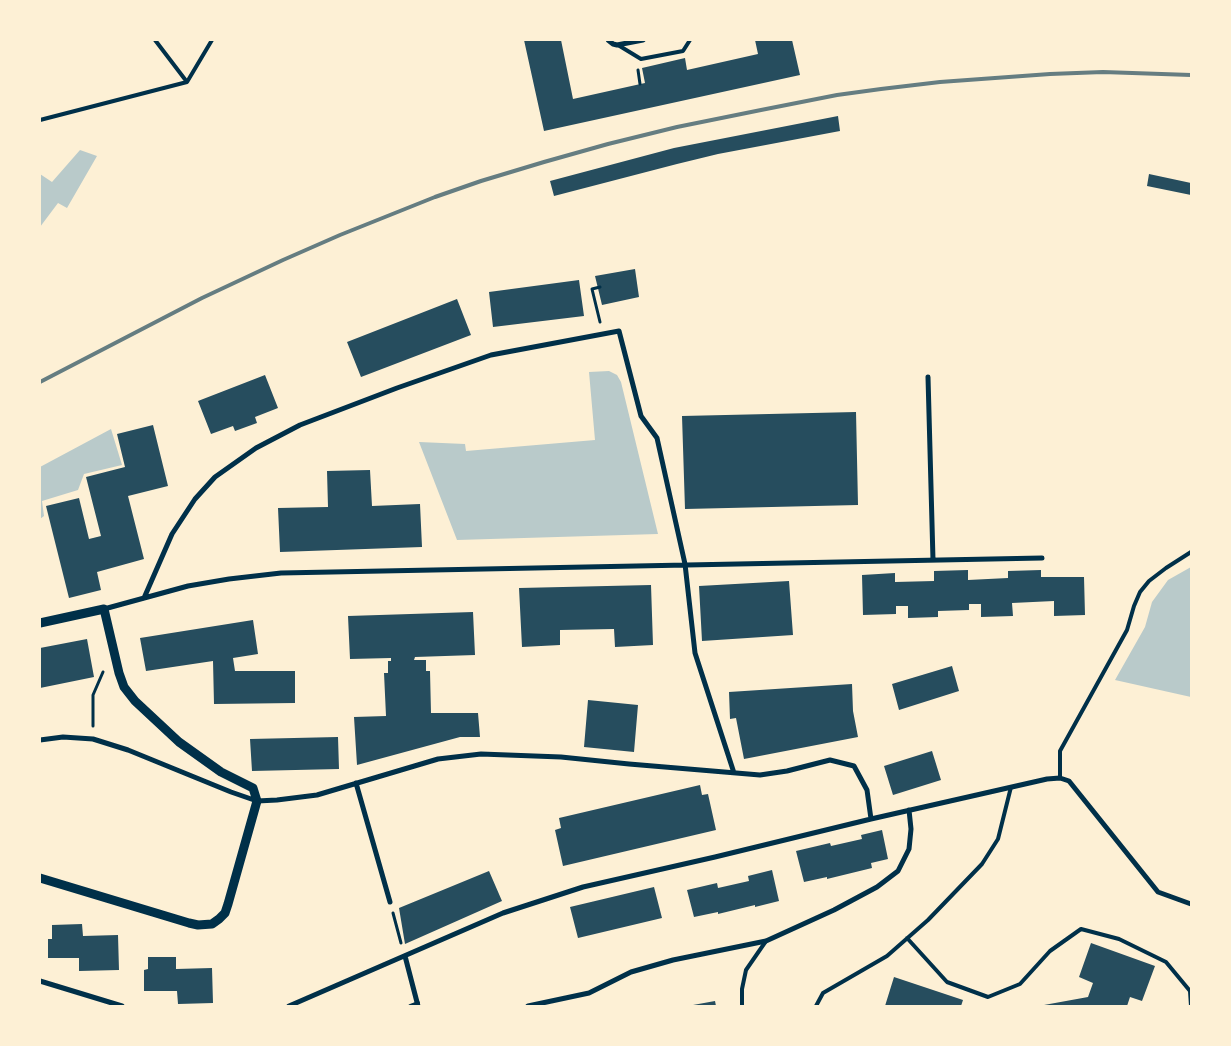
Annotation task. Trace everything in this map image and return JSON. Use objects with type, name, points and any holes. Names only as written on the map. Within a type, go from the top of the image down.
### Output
[{"type":"street","points":[[608,40],[617,45],[643,40]]},
{"type":"street","points":[[144,598],[172,534],[195,499],[215,477],[256,448],[300,426],[397,388],[491,355],[619,331],[641,416],[657,438],[685,564],[695,654],[734,773]]},
{"type":"street","points":[[928,377],[933,560]]},
{"type":"street","points":[[40,623],[188,586],[281,573],[1042,558]]},
{"type":"street","points":[[40,878],[189,923],[198,925],[212,924],[225,913],[257,801],[253,788],[220,772],[178,742],[124,688],[104,608]]},
{"type":"street","points":[[40,740],[63,737],[93,739],[128,750],[257,801],[316,795],[438,759],[481,754],[561,757],[760,775],[787,771],[830,760],[854,766],[867,790],[871,819]]},
{"type":"street","points":[[289,1006],[502,913],[583,887],[715,858],[871,819],[1047,779],[1060,778],[1069,781],[1158,892],[1191,904]]},
{"type":"street","points":[[356,783],[390,902]]},
{"type":"street","points":[[528,1006],[589,993],[631,972],[673,960],[766,941],[834,910],[877,887],[898,871],[910,849],[909,810]]},
{"type":"street","points":[[405,956],[418,1004]]},
{"type":"street","points":[[40,981],[122,1006]]},
{"type":"lane","points":[[155,40],[186,82]]},
{"type":"lane","points":[[40,120],[186,82],[212,40]]},
{"type":"lane","points":[[617,45],[641,59],[683,51],[690,40]]},
{"type":"lane","points":[[1060,778],[1060,751],[1127,630],[1140,592],[1149,581],[1191,552]]},
{"type":"lane","points":[[816,1006],[823,994],[887,956],[928,920],[982,864],[998,839],[1011,787]]},
{"type":"lane","points":[[907,938],[947,982],[988,997],[1020,984],[1050,951],[1081,929],[1119,939],[1166,962],[1190,991],[1191,1006]]},
{"type":"lane","points":[[742,1006],[742,989],[746,970],[766,941]]},
{"type":"lane","points":[[410,1006],[418,1004]]},
{"type":"path","points":[[600,287],[592,289],[603,334]]},
{"type":"path","points":[[93,739],[92,695],[102,673],[116,661]]},
{"type":"path","points":[[390,902],[405,956]]},
{"type":"shaded area","points":[[80,150],[97,156],[67,208],[58,203],[40,227],[40,174],[52,182]]},
{"type":"shaded area","points":[[609,371],[617,375],[621,382],[658,534],[457,540],[419,442],[465,444],[466,451],[595,440],[589,372]]},
{"type":"shaded area","points":[[111,429],[122,465],[84,474],[78,490],[42,501],[44,516],[40,519],[40,467]]},
{"type":"shaded area","points":[[1191,567],[1191,697],[1115,680],[1145,627],[1152,602],[1168,580]]},
{"type":"building","points":[[524,40],[561,40],[573,99],[645,83],[642,68],[685,58],[687,70],[758,54],[755,40],[792,40],[800,75],[544,131]]},
{"type":"building","points":[[838,116],[840,131],[718,154],[554,196],[550,181],[674,148]]},
{"type":"building","points":[[1149,174],[1191,183],[1191,195],[1147,186]]},
{"type":"building","points":[[635,269],[639,297],[602,305],[595,276]]},
{"type":"building","points":[[579,280],[584,316],[493,327],[489,292]]},
{"type":"building","points":[[457,299],[471,335],[361,377],[347,342]]},
{"type":"building","points":[[265,375],[278,408],[255,417],[257,423],[235,431],[233,426],[211,434],[198,401]]},
{"type":"building","points":[[856,412],[858,505],[685,509],[682,416]]},
{"type":"building","points":[[153,425],[168,486],[128,496],[144,559],[97,572],[101,590],[69,598],[46,506],[79,498],[89,539],[101,536],[86,477],[125,467],[117,434]]},
{"type":"building","points":[[370,470],[372,506],[420,504],[422,547],[280,552],[278,508],[328,507],[327,471]]},
{"type":"building","points":[[968,570],[968,580],[1008,578],[1008,571],[1041,570],[1041,577],[1084,577],[1085,615],[1054,616],[1054,601],[1012,603],[1013,616],[981,617],[981,604],[969,604],[969,610],[938,611],[938,617],[908,618],[908,606],[896,606],[896,614],[863,615],[862,575],[895,573],[895,582],[934,581],[934,571]]},
{"type":"building","points":[[789,581],[793,635],[702,641],[699,586]]},
{"type":"building","points":[[651,585],[653,645],[615,647],[614,629],[560,630],[560,645],[522,647],[519,588]]},
{"type":"building","points":[[473,612],[475,655],[415,657],[414,660],[426,660],[426,671],[430,671],[431,713],[478,713],[480,737],[460,737],[357,765],[354,717],[386,716],[384,673],[388,673],[388,661],[391,661],[391,658],[350,659],[348,616]]},
{"type":"building","points":[[253,620],[258,654],[233,658],[235,671],[295,671],[295,703],[214,704],[213,661],[146,671],[140,638]]},
{"type":"building","points":[[87,639],[94,677],[40,688],[40,648]]},
{"type":"building","points":[[952,666],[959,691],[899,710],[892,684]]},
{"type":"building","points":[[852,684],[853,711],[858,737],[744,759],[736,718],[730,719],[729,692]]},
{"type":"building","points":[[588,700],[638,705],[634,752],[584,747]]},
{"type":"building","points":[[338,737],[339,769],[252,771],[250,739]]},
{"type":"building","points":[[932,751],[941,780],[893,795],[884,766]]},
{"type":"building","points":[[700,785],[702,795],[708,794],[716,830],[563,866],[555,830],[561,828],[559,818]]},
{"type":"building","points":[[882,830],[888,859],[871,863],[872,868],[827,879],[827,877],[804,882],[796,851],[830,843],[831,846],[862,839],[861,835]]},
{"type":"building","points":[[772,870],[779,901],[694,917],[687,890],[717,883],[718,888],[749,881],[748,876]]},
{"type":"building","points":[[489,871],[502,901],[405,944],[399,908]]},
{"type":"building","points":[[654,887],[662,918],[578,938],[570,907]]},
{"type":"building","points":[[82,924],[83,936],[118,935],[119,970],[79,971],[79,958],[48,958],[48,939],[52,939],[52,925]]},
{"type":"building","points":[[1091,943],[1155,966],[1142,1001],[1130,997],[1127,1006],[1044,1006],[1088,997],[1093,983],[1079,977]]},
{"type":"building","points":[[148,957],[176,957],[176,969],[212,968],[213,1003],[178,1004],[177,991],[144,991],[144,970],[148,969]]},
{"type":"building","points":[[894,977],[963,1000],[961,1006],[885,1006]]},
{"type":"building","points":[[715,1001],[716,1006],[693,1006],[693,1005]]},
{"type":"railway","points":[[40,382],[202,298],[340,235],[435,197],[481,181],[608,144],[677,127],[837,95],[940,82],[1103,72],[1191,75]]}]
